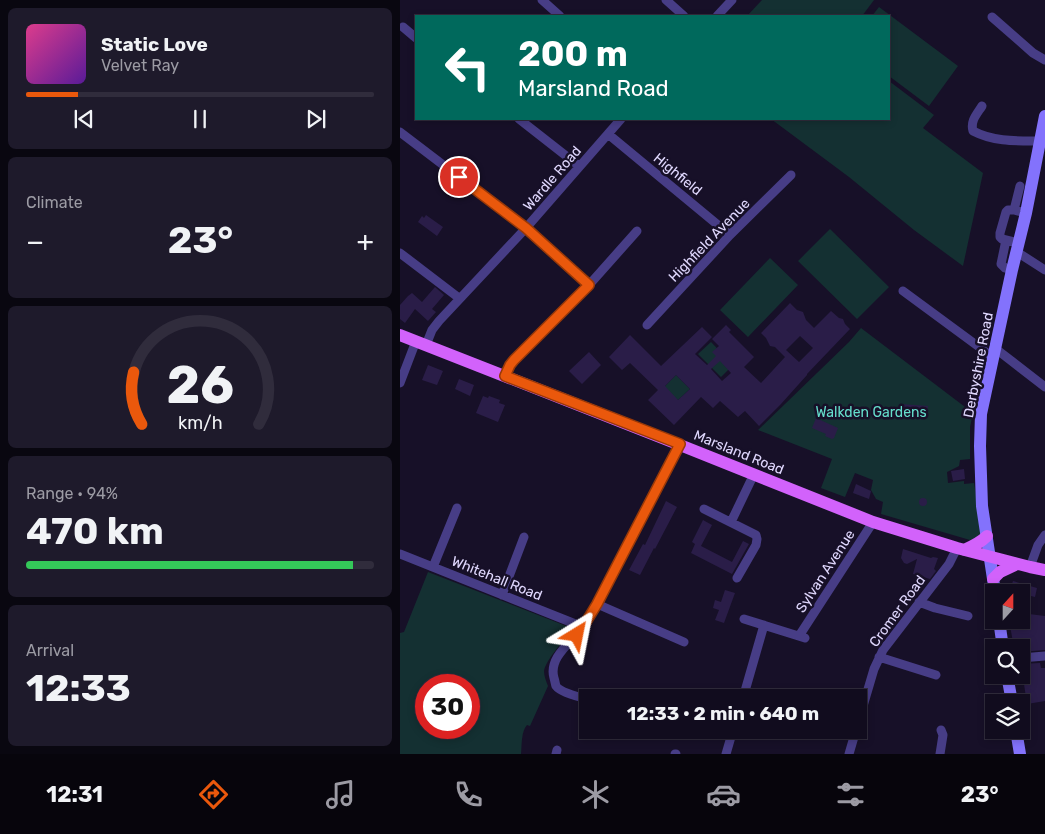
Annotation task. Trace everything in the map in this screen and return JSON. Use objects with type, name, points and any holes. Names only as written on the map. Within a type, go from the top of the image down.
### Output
[{"type":"main road","name":"Marsland Road","points":[[400,335],[680,444],[873,522],[961,549],[1045,570]]},
{"type":"main road","points":[[961,549],[975,546],[987,536]]},
{"type":"main road","points":[[993,579],[1000,572],[1017,564]]},
{"type":"street","points":[[542,0],[559,15]]},
{"type":"street","points":[[666,0],[683,15]]},
{"type":"street","points":[[718,15],[732,0]]},
{"type":"street","points":[[992,16],[1032,53],[1045,60]]},
{"type":"street","points":[[403,27],[415,37]]},
{"type":"street","points":[[982,106],[973,120],[973,131],[1005,141],[1042,142]]},
{"type":"street","name":"Derbyshire Road","points":[[994,584],[982,506],[981,414],[1018,247],[1022,191],[1042,142],[1045,116]]},
{"type":"street","points":[[520,120],[579,166]]},
{"type":"street","name":"Wardle Road","points":[[400,383],[421,343],[460,298],[526,228],[620,120]]},
{"type":"street","points":[[400,132],[526,228],[589,285]]},
{"type":"street","name":"Highfield","points":[[608,134],[730,235]]},
{"type":"street","name":"Highfield Avenue","points":[[647,325],[730,235],[791,175]]},
{"type":"street","name":"Derbyshire Road","points":[[1012,270],[1005,268],[1001,264],[1006,240],[1000,237],[1006,212],[1008,210],[1020,211]]},
{"type":"street","points":[[505,376],[514,360],[589,285],[637,231]]},
{"type":"street","points":[[1006,240],[1018,247],[1045,270]]},
{"type":"street","points":[[400,253],[460,298]]},
{"type":"street","points":[[903,291],[1045,387]]},
{"type":"street","points":[[579,696],[563,691],[556,686],[553,675],[555,660],[583,627],[597,604],[680,444]]},
{"type":"street","points":[[731,522],[754,474]]},
{"type":"street","points":[[433,567],[457,508]]},
{"type":"street","points":[[704,509],[756,535],[756,545],[737,578]]},
{"type":"street","name":"Sylvan Avenue","points":[[764,625],[802,637],[873,522]]},
{"type":"street","points":[[1030,567],[1038,545],[1045,535]]},
{"type":"street","points":[[502,595],[524,537]]},
{"type":"street","name":"Cromer Road","points":[[867,693],[879,657],[888,643],[961,549]]},
{"type":"street","name":"Whitehall Road","points":[[400,554],[583,627]]},
{"type":"street","points":[[919,602],[968,616]]},
{"type":"street","points":[[597,604],[685,641]]},
{"type":"street","points":[[744,619],[764,625],[746,689]]},
{"type":"street","points":[[1030,657],[1045,656]]},
{"type":"street","points":[[879,657],[936,674]]},
{"type":"street","points":[[940,754],[943,735],[941,730]]},
{"type":"street","points":[[726,754],[730,739]]},
{"type":"street","points":[[849,754],[853,739]]},
{"type":"street","points":[[1018,739],[1020,754]]},
{"type":"green space","points":[[762,0],[874,0],[863,15],[748,15]]},
{"type":"green space","points":[[879,7],[890,15],[873,15]]},
{"type":"green space","points":[[890,15],[958,66],[929,106],[890,77]]},
{"type":"green space","points":[[890,82],[934,115],[923,128],[983,173],[963,266],[914,230],[849,177],[772,120],[890,120]]},
{"type":"green space","points":[[830,229],[889,287],[857,319],[798,261]]},
{"type":"green space","points":[[770,258],[798,285],[748,337],[720,310]]},
{"type":"green space","name":"Walkden Gardens","points":[[861,328],[973,413],[970,427],[970,459],[960,460],[959,466],[947,472],[948,483],[964,481],[964,484],[974,483],[982,531],[979,537],[970,540],[881,514],[883,502],[876,499],[871,490],[873,480],[855,473],[845,497],[821,488],[832,459],[758,430],[849,342]]},
{"type":"green space","points":[[711,342],[733,365],[721,377],[698,354]]},
{"type":"green space","points":[[676,375],[690,389],[678,400],[662,389]]},
{"type":"green space","points":[[428,572],[568,628],[570,634],[555,651],[545,667],[544,675],[548,686],[530,726],[527,725],[524,731],[521,754],[400,754],[400,633],[404,632]]},
{"type":"building","points":[[426,215],[443,227],[437,236],[418,222],[422,216],[424,218]]},
{"type":"building","points":[[435,287],[444,295],[432,309],[436,312],[428,321],[415,309],[405,323],[400,319],[400,305],[408,296],[412,293],[422,302]]},
{"type":"building","points":[[790,303],[797,310],[803,312],[806,320],[814,328],[831,311],[843,319],[850,329],[759,426],[745,411],[738,417],[720,401],[713,408],[701,397],[674,425],[648,400],[658,390],[630,363],[622,370],[609,357],[630,335],[661,366],[702,327],[712,337],[695,354],[707,365],[716,356],[712,352],[719,346],[712,339],[726,325],[731,330],[729,332],[754,357],[744,367],[761,383],[785,357],[775,347],[770,346],[761,333]],"holes":[[[800,336],[813,348],[799,362],[786,350]],[[720,361],[731,373],[722,381],[711,369]],[[676,375],[690,389],[678,400],[665,386]]]},
{"type":"building","points":[[589,352],[601,365],[582,384],[569,371]]},
{"type":"building","points":[[428,365],[443,371],[437,385],[422,380]]},
{"type":"building","points":[[459,379],[474,385],[470,396],[455,389]]},
{"type":"building","points":[[483,396],[500,400],[499,403],[505,405],[498,422],[476,413]]},
{"type":"building","points":[[900,404],[928,406],[927,411],[900,410]]},
{"type":"building","points":[[816,418],[838,428],[834,438],[825,436],[826,434],[812,428]]},
{"type":"building","points":[[964,469],[965,479],[953,481],[951,471]]},
{"type":"building","points":[[856,484],[871,491],[869,499],[853,493]]},
{"type":"building","points":[[923,498],[927,502],[923,506],[919,502]]},
{"type":"building","points":[[666,501],[677,507],[640,575],[629,570],[643,544],[645,545]]},
{"type":"building","points":[[703,520],[712,525],[701,546],[732,562],[743,541],[749,544],[732,574],[691,553],[695,544],[692,542]]},
{"type":"building","points":[[903,549],[931,558],[938,558],[934,569],[936,571],[930,579],[913,574],[917,559],[907,564],[904,563],[901,558]]},
{"type":"building","points":[[1013,581],[1023,584],[1012,584]]},
{"type":"building","points":[[1030,586],[1037,588],[1035,597],[1030,596]]},
{"type":"building","points":[[725,590],[735,593],[724,623],[715,620],[719,610],[713,608],[715,600],[721,602]]},
{"type":"building","points":[[1030,614],[1045,616],[1045,650],[1030,651],[1030,639],[1012,639],[1011,629],[1030,629]]},
{"type":"building","points":[[1040,663],[1041,668],[1045,668],[1045,701],[1030,704],[1030,694],[1026,694],[1024,684],[1030,684],[1030,664]]},
{"type":"route","points":[[459,177],[526,228],[589,285],[514,360],[505,376],[680,444],[597,604],[577,635]]}]
